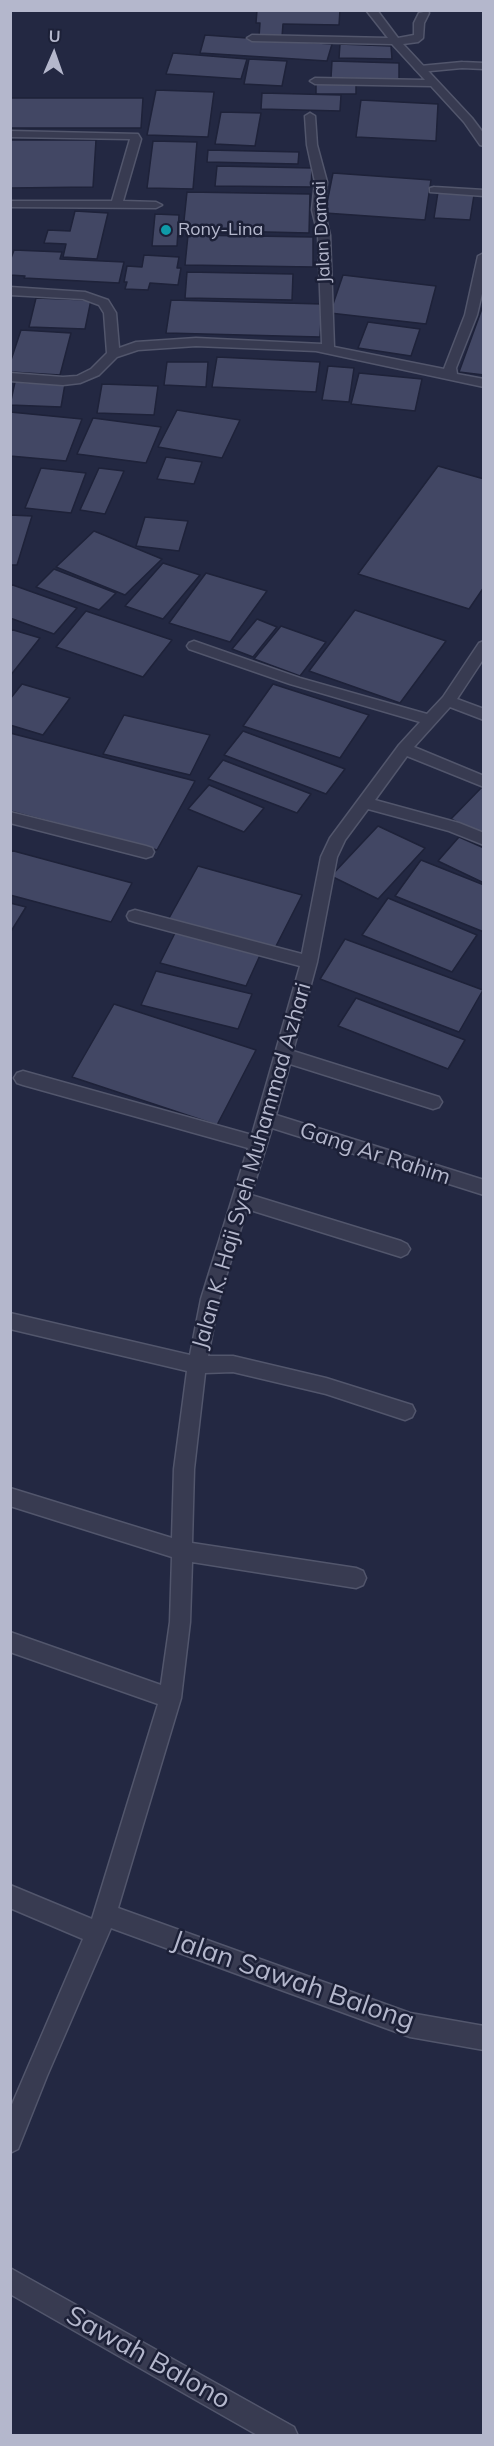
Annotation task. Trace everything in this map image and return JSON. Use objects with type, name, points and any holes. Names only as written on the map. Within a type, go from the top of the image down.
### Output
[{"type":"street","points":[[371,10],[396,42],[468,120],[483,143]]},
{"type":"street","points":[[252,38],[396,42],[414,40],[419,36],[419,23],[424,13]]},
{"type":"street","points":[[420,69],[462,65],[483,66]]},
{"type":"street","points":[[315,81],[433,83]]},
{"type":"street","name":"Jalan Damai","points":[[310,116],[312,145],[321,182],[318,210],[324,235],[328,349]]},
{"type":"street","points":[[10,134],[134,136],[136,139],[117,204]]},
{"type":"street","points":[[434,190],[483,193]]},
{"type":"street","points":[[10,204],[156,205]]},
{"type":"street","points":[[450,374],[450,368],[471,315],[483,256]]},
{"type":"street","points":[[10,291],[85,296],[104,303],[110,313],[113,354]]},
{"type":"street","points":[[10,377],[63,381],[80,379],[95,372],[113,354],[136,346],[160,343],[256,343],[328,349],[483,383]]},
{"type":"street","points":[[194,646],[295,681],[430,720]]},
{"type":"street","name":"Jalan K. Haji Syeh Muhammad Azhari","points":[[10,2141],[17,2105],[101,1924],[170,1698],[180,1622],[184,1469],[197,1365],[210,1299],[243,1200],[309,962],[329,857],[338,838],[364,802],[404,749],[448,700],[483,646]]},
{"type":"street","points":[[448,700],[483,715]]},
{"type":"street","points":[[404,749],[483,782]]},
{"type":"street","points":[[364,802],[454,827],[483,840]]},
{"type":"street","points":[[10,817],[147,852]]},
{"type":"street","points":[[135,916],[309,962]]},
{"type":"street","points":[[283,1055],[433,1102]]},
{"type":"street","points":[[23,1078],[259,1144]]},
{"type":"street","name":"Gang Ar Rahim","points":[[266,1119],[483,1188]]},
{"type":"street","points":[[243,1200],[401,1249]]},
{"type":"street","points":[[10,1321],[197,1365],[233,1364],[326,1386],[405,1411]]},
{"type":"street","points":[[10,1497],[183,1551],[356,1578]]},
{"type":"street","points":[[10,1642],[170,1698]]},
{"type":"street","name":"Jalan Sawah Balong","points":[[10,1896],[410,2025],[483,2038]]},
{"type":"street","name":"Sawah Balono","points":[[10,2280],[285,2436]]},
{"type":"building","points":[[257,10],[340,10],[339,25],[283,24],[282,37],[259,37],[260,23],[256,23]]},
{"type":"building","points":[[205,35],[332,44],[327,61],[200,53]]},
{"type":"building","points":[[340,44],[391,46],[392,59],[339,58]]},
{"type":"building","points":[[173,53],[247,59],[241,79],[166,74]]},
{"type":"building","points":[[249,59],[287,61],[282,86],[244,84]]},
{"type":"building","points":[[332,61],[399,63],[399,80],[331,78]]},
{"type":"building","points":[[316,83],[356,83],[356,94],[316,94]]},
{"type":"building","points":[[156,90],[214,92],[208,137],[147,135]]},
{"type":"building","points":[[262,93],[341,95],[340,111],[261,109]]},
{"type":"building","points":[[10,98],[143,98],[141,128],[10,128]]},
{"type":"building","points":[[361,100],[438,104],[436,141],[356,137]]},
{"type":"building","points":[[221,112],[261,113],[255,146],[215,144]]},
{"type":"building","points":[[10,140],[96,140],[93,187],[10,188]]},
{"type":"building","points":[[153,141],[197,142],[193,189],[147,188]]},
{"type":"building","points":[[208,150],[299,152],[298,164],[207,162]]},
{"type":"building","points":[[217,166],[312,168],[311,187],[215,186]]},
{"type":"building","points":[[333,173],[431,180],[425,220],[325,213]]},
{"type":"building","points":[[187,192],[310,194],[309,233],[183,230]]},
{"type":"building","points":[[438,192],[474,195],[470,220],[434,218]]},
{"type":"building","points":[[75,211],[108,213],[97,259],[63,257],[66,244],[44,243],[48,230],[70,231]]},
{"type":"building","name":"Rony-Lina","points":[[155,214],[179,215],[177,246],[152,246]]},
{"type":"building","points":[[188,235],[313,237],[313,267],[185,265]]},
{"type":"building","points":[[14,250],[62,252],[60,259],[124,262],[119,283],[24,278],[25,276],[10,275],[10,261]]},
{"type":"building","points":[[144,255],[179,257],[177,268],[181,268],[178,285],[150,283],[148,290],[125,289],[127,266],[142,267]]},
{"type":"building","points":[[187,272],[293,274],[292,300],[185,298]]},
{"type":"building","points":[[343,275],[436,286],[426,324],[330,313]]},
{"type":"building","points":[[36,298],[91,300],[85,329],[29,327]]},
{"type":"building","points":[[171,300],[322,304],[320,337],[166,333]]},
{"type":"building","points":[[484,303],[484,375],[459,372]]},
{"type":"building","points":[[368,322],[420,329],[411,356],[358,348]]},
{"type":"building","points":[[21,330],[71,333],[60,375],[10,372],[10,363]]},
{"type":"building","points":[[217,357],[320,362],[316,392],[212,387]]},
{"type":"building","points":[[167,362],[208,362],[206,387],[164,385]]},
{"type":"building","points":[[328,366],[354,368],[349,402],[322,400]]},
{"type":"building","points":[[359,373],[422,379],[415,411],[351,404]]},
{"type":"building","points":[[15,382],[65,384],[61,407],[10,405]]},
{"type":"building","points":[[102,384],[158,386],[154,415],[97,413]]},
{"type":"building","points":[[177,410],[240,420],[222,458],[158,447]]},
{"type":"building","points":[[10,412],[82,419],[66,461],[10,456]]},
{"type":"building","points":[[93,418],[161,427],[146,463],[77,454]]},
{"type":"building","points":[[166,457],[202,462],[194,484],[157,479]]},
{"type":"building","points":[[438,466],[484,479],[484,587],[469,609],[358,574]]},
{"type":"building","points":[[41,468],[86,473],[71,513],[25,508]]},
{"type":"building","points":[[99,468],[124,471],[105,514],[80,510]]},
{"type":"building","points":[[10,515],[32,516],[17,565],[10,565]]},
{"type":"building","points":[[145,517],[188,521],[179,551],[136,546]]},
{"type":"building","points":[[94,531],[162,559],[125,595],[56,567]]},
{"type":"building","points":[[163,563],[200,575],[163,619],[125,606]]},
{"type":"building","points":[[54,569],[116,593],[99,610],[36,587]]},
{"type":"building","points":[[206,573],[267,591],[230,642],[169,623]]},
{"type":"building","points":[[10,584],[77,608],[54,634],[10,618]]},
{"type":"building","points":[[355,610],[446,641],[400,703],[309,671]]},
{"type":"building","points":[[86,611],[172,640],[143,677],[56,647]]},
{"type":"building","points":[[257,619],[277,627],[253,657],[232,649]]},
{"type":"building","points":[[281,626],[326,642],[300,676],[254,659]]},
{"type":"building","points":[[10,629],[40,638],[10,676]]},
{"type":"building","points":[[22,684],[70,698],[43,735],[10,725],[10,699]]},
{"type":"building","points":[[273,684],[369,715],[340,758],[243,726]]},
{"type":"building","points":[[124,715],[210,735],[190,775],[103,754]]},
{"type":"building","points":[[243,731],[345,769],[326,794],[224,755]]},
{"type":"building","points":[[10,733],[195,781],[157,850],[10,811]]},
{"type":"building","points":[[223,760],[311,794],[297,813],[208,779]]},
{"type":"building","points":[[209,785],[264,808],[244,832],[188,809]]},
{"type":"building","points":[[484,785],[484,836],[451,819]]},
{"type":"building","points":[[378,826],[425,848],[378,899],[331,876]]},
{"type":"building","points":[[459,837],[484,848],[484,883],[438,861]]},
{"type":"building","points":[[10,850],[132,883],[111,922],[10,895]]},
{"type":"building","points":[[421,860],[484,885],[484,932],[395,896]]},
{"type":"building","points":[[198,866],[302,895],[274,950],[168,920]]},
{"type":"building","points":[[388,898],[477,935],[452,972],[362,935]]},
{"type":"building","points":[[10,903],[26,907],[10,933]]},
{"type":"building","points":[[176,931],[261,953],[246,986],[160,963]]},
{"type":"building","points":[[345,939],[483,990],[459,1032],[320,979]]},
{"type":"building","points":[[156,971],[252,994],[238,1029],[141,1005]]},
{"type":"building","points":[[356,998],[465,1040],[448,1069],[338,1026]]},
{"type":"building","points":[[114,1004],[256,1050],[217,1125],[72,1077]]},
{"type":"place","name":"Rony-Lina","points":[[166,230]]}]
